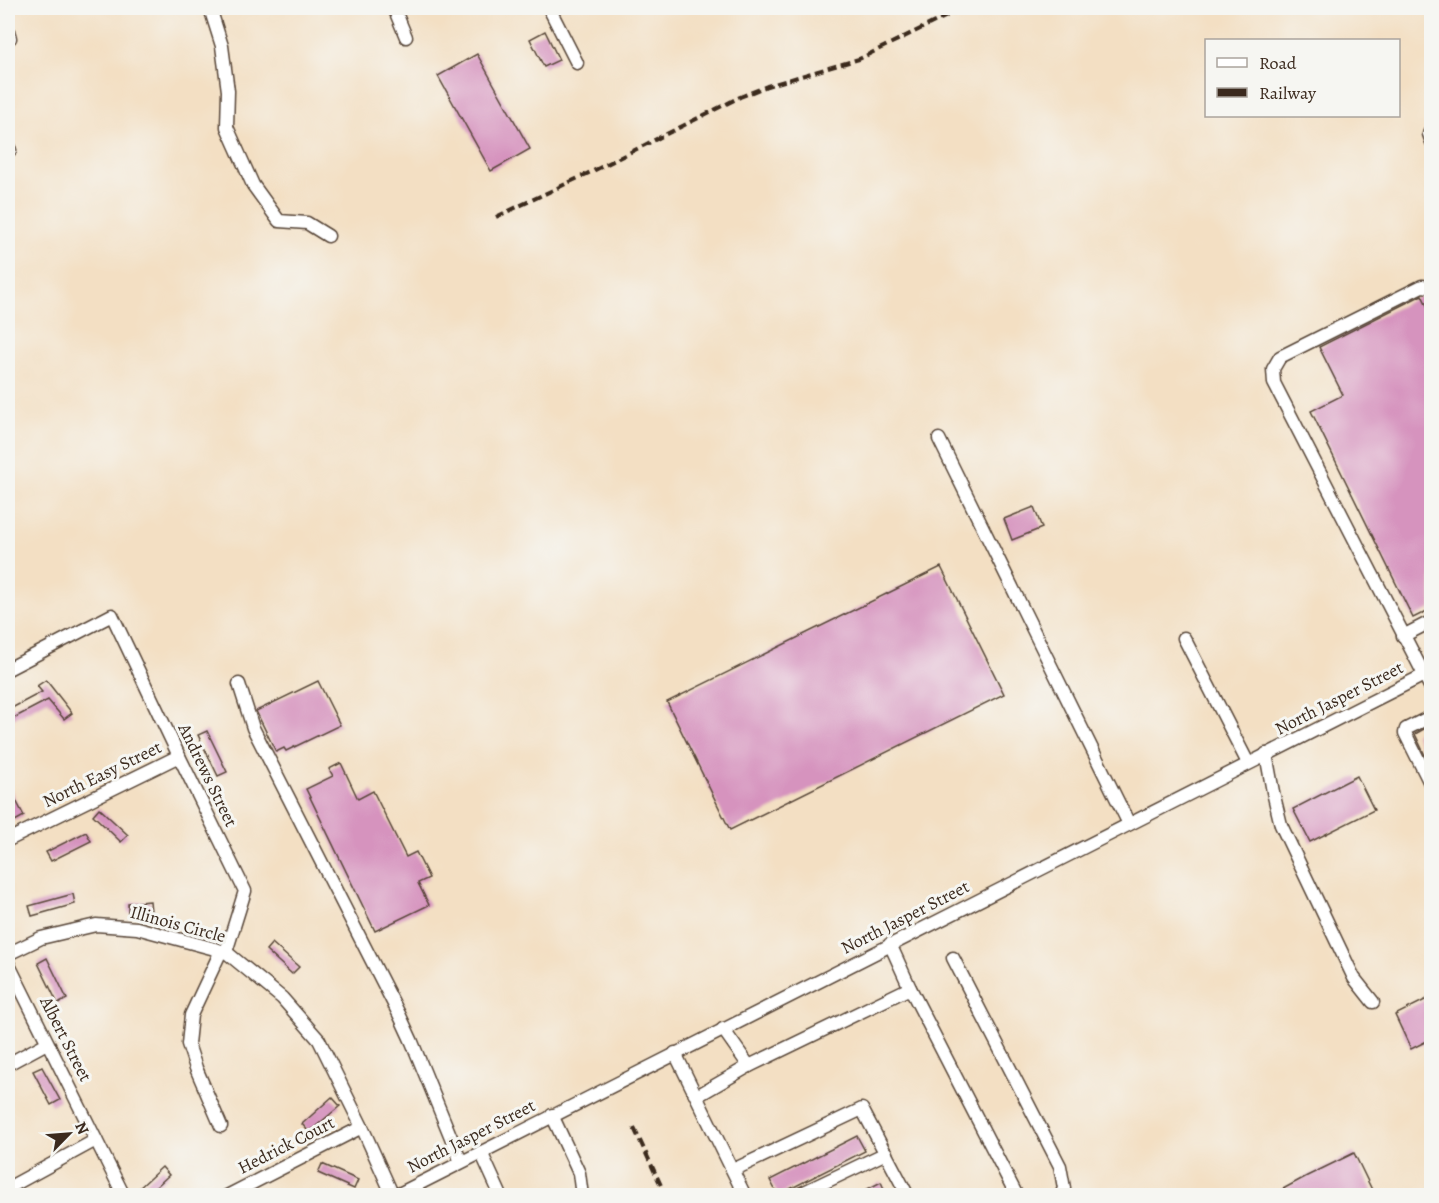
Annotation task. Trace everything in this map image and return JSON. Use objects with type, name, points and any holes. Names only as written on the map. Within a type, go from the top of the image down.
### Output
[{"type":"street","points":[[210,8],[222,46],[228,91],[227,127],[253,185],[279,221],[308,224],[328,236]]},
{"type":"street","points":[[394,8],[406,37]]},
{"type":"street","points":[[549,8],[577,63]]},
{"type":"street","points":[[8,31],[10,38],[8,39]]},
{"type":"street","points":[[1431,128],[1429,134],[1431,142]]},
{"type":"street","points":[[8,146],[10,150],[8,151]]},
{"type":"street","points":[[1431,287],[1422,286],[1280,357],[1273,369],[1274,383],[1403,636],[1427,673],[1431,690]]},
{"type":"street","points":[[939,439],[1129,824]]},
{"type":"street","name":"Andrews Street","points":[[8,669],[112,615],[245,891],[223,952],[191,1015],[188,1044],[221,1126]]},
{"type":"street","points":[[1403,636],[1431,621]]},
{"type":"street","points":[[1184,638],[1248,763]]},
{"type":"street","name":"North Jasper Street","points":[[394,1196],[1427,673]]},
{"type":"street","points":[[238,684],[253,728],[412,1042],[461,1162]]},
{"type":"street","points":[[1431,716],[1406,729],[1405,733],[1431,787]]},
{"type":"street","points":[[1266,754],[1281,825],[1354,978],[1373,1002]]},
{"type":"street","name":"North Easy Street","points":[[8,840],[179,756]]},
{"type":"street","name":"Illinois Circle","points":[[8,954],[41,938],[96,925],[137,928],[223,952],[282,998],[319,1040],[394,1196]]},
{"type":"street","points":[[890,944],[910,988],[1017,1196]]},
{"type":"street","points":[[953,958],[1060,1166],[1064,1188],[1061,1196]]},
{"type":"street","name":"Albert Street","points":[[8,963],[124,1196]]},
{"type":"street","points":[[697,1096],[749,1066],[910,988]]},
{"type":"street","points":[[723,1029],[749,1066]]},
{"type":"street","points":[[8,1064],[47,1043]]},
{"type":"street","points":[[675,1053],[745,1196]]},
{"type":"street","points":[[733,1170],[862,1109],[908,1196]]},
{"type":"street","points":[[552,1115],[579,1173],[582,1196]]},
{"type":"street","name":"Hedrick Court","points":[[227,1196],[362,1127]]},
{"type":"street","points":[[8,1188],[96,1140]]},
{"type":"street","points":[[481,1152],[501,1196]]},
{"type":"street","points":[[796,1196],[886,1153]]},
{"type":"building","points":[[545,31],[559,60],[544,67],[530,39]]},
{"type":"building","points":[[477,54],[530,149],[491,171],[438,76]]},
{"type":"building","points":[[1422,295],[1431,314],[1431,609],[1413,618],[1311,411],[1343,395],[1319,347]]},
{"type":"building","points":[[1034,507],[1042,528],[1012,540],[1004,519]]},
{"type":"building","points":[[941,567],[1004,694],[730,830],[667,702]]},
{"type":"building","points":[[46,680],[72,713],[64,719],[48,700],[8,721],[8,710],[42,692],[37,686]]},
{"type":"building","points":[[318,681],[340,725],[286,751],[284,748],[276,752],[256,711]]},
{"type":"building","points":[[1431,725],[1431,768],[1415,734]]},
{"type":"building","points":[[207,731],[227,772],[218,776],[198,735]]},
{"type":"building","points":[[341,763],[358,799],[373,791],[406,857],[416,852],[429,878],[418,883],[429,905],[375,931],[306,789],[333,776],[329,769]]},
{"type":"building","points":[[1357,776],[1374,810],[1310,842],[1293,809]]},
{"type":"building","points":[[8,785],[24,816],[15,821],[8,806]]},
{"type":"building","points":[[99,808],[128,835],[121,842],[93,815]]},
{"type":"building","points":[[86,832],[91,841],[51,861],[46,852]]},
{"type":"building","points":[[73,894],[75,904],[32,916],[29,906]]},
{"type":"building","points":[[150,901],[151,912],[128,913],[128,903]]},
{"type":"building","points":[[272,943],[299,967],[292,974],[266,950]]},
{"type":"building","points":[[47,958],[67,999],[58,1004],[38,963]]},
{"type":"building","points":[[1431,997],[1431,1039],[1411,1049],[1395,1015]]},
{"type":"building","points":[[42,1067],[60,1100],[51,1105],[33,1071]]},
{"type":"building","points":[[332,1097],[340,1106],[309,1132],[302,1124]]},
{"type":"building","points":[[857,1136],[865,1151],[778,1195],[770,1180]]},
{"type":"building","points":[[1354,1153],[1375,1196],[1270,1196],[1307,1176]]},
{"type":"building","points":[[322,1164],[358,1180],[354,1189],[318,1173]]},
{"type":"building","points":[[162,1167],[169,1175],[146,1196],[142,1196],[137,1190]]},
{"type":"building","points":[[881,1182],[887,1196],[854,1196]]},
{"type":"railway","points":[[496,217],[740,97],[767,86],[859,59],[963,8]]},
{"type":"railway","points":[[634,1128],[666,1196]]}]
